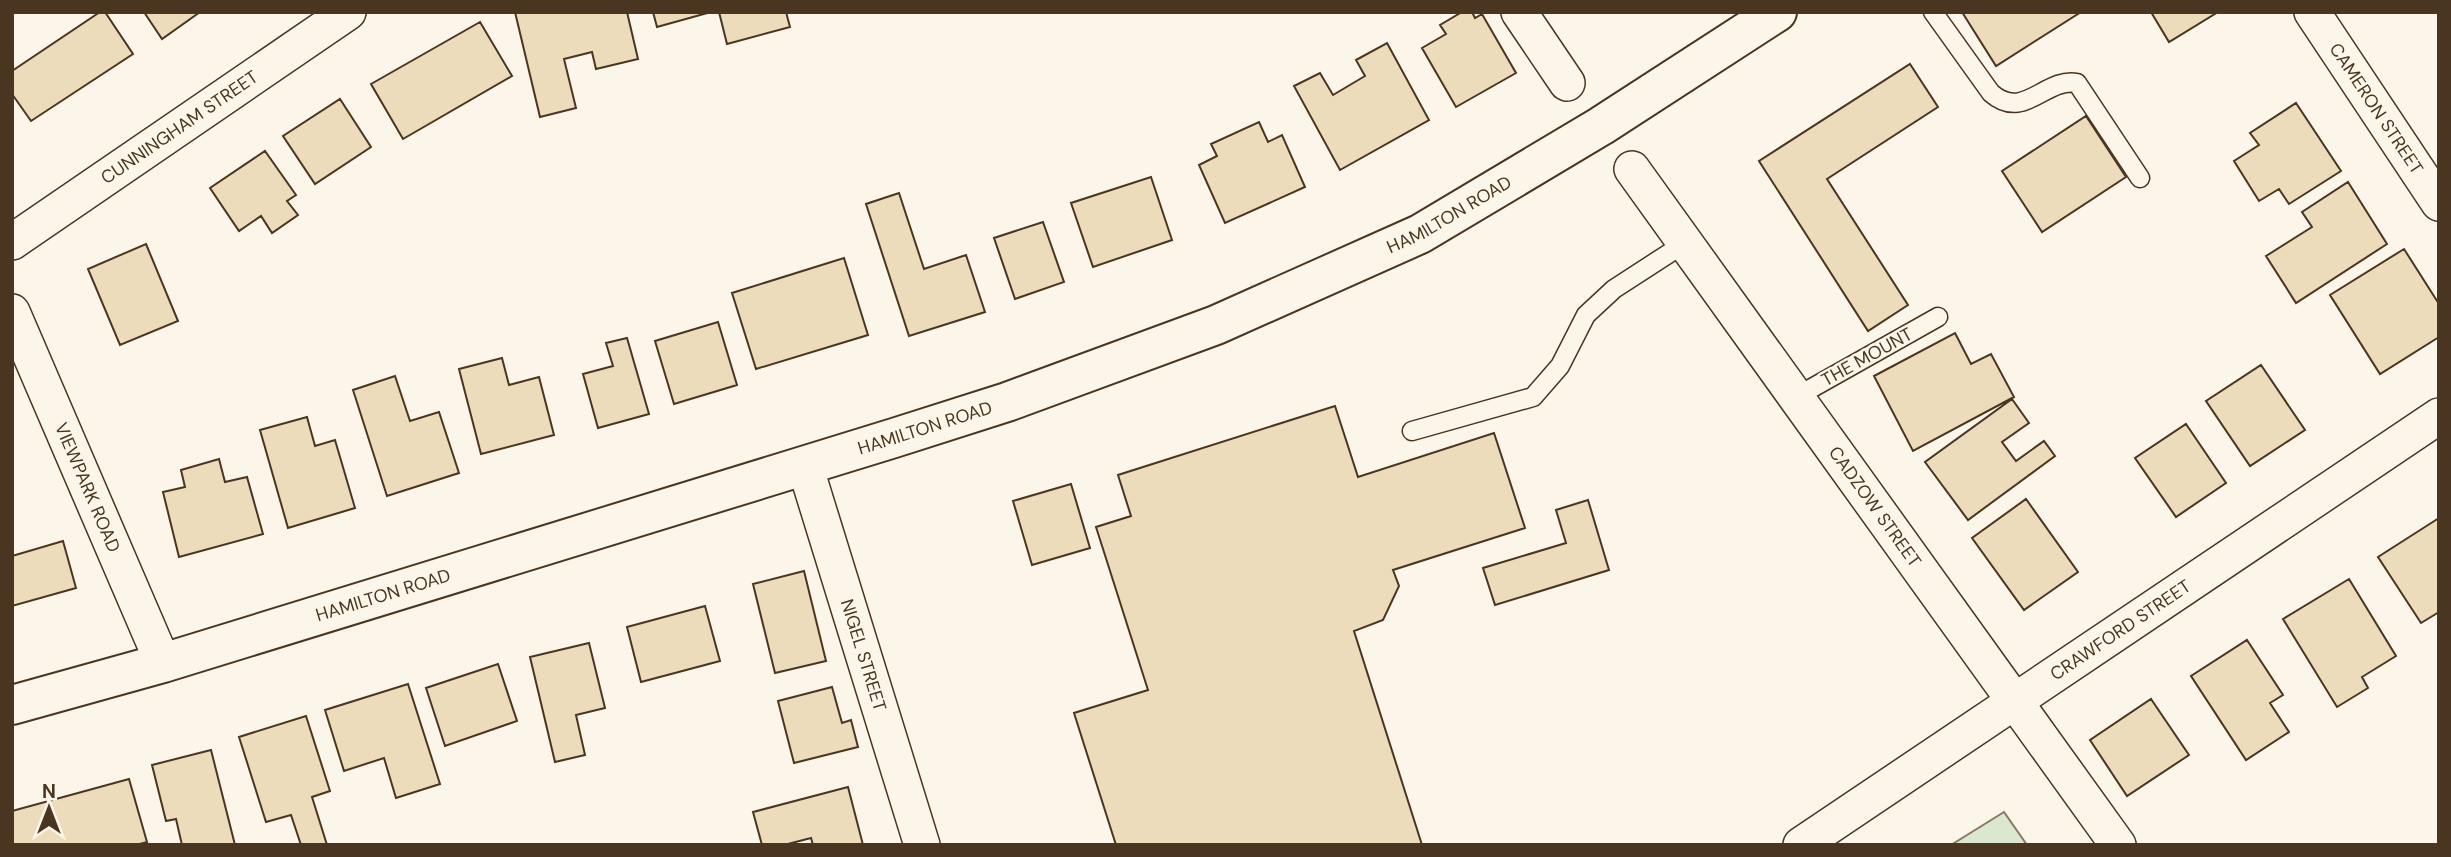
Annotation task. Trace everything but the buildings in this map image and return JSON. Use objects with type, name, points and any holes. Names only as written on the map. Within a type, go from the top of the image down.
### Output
[{"type":"main road","name":"HAMILTON ROAD","points":[[12,705],[163,663],[805,466],[1007,402],[1216,325],[1420,234],[1601,126],[1777,12]]},
{"type":"street","name":"CUNNINGHAM STREET","points":[[12,242],[348,12]]},
{"type":"street","points":[[1519,12],[1567,83]]},
{"type":"street","name":"CAMERON STREET","points":[[2312,12],[2439,203]]},
{"type":"street","name":"CADZOW STREET","points":[[1632,169],[2118,845]]},
{"type":"street","name":"VIEWPARK ROAD","points":[[12,312],[163,663]]},
{"type":"street","name":"CRAWFORD STREET","points":[[1801,845],[2016,703],[2439,416]]},
{"type":"street","name":"NIGEL STREET","points":[[805,466],[922,845]]},
{"type":"lane","points":[[1933,12],[2000,102],[2023,102],[2067,81],[2077,83],[2140,178]]},
{"type":"lane","points":[[1412,431],[1533,397],[1560,366],[1586,316],[1614,289],[1685,243]]},
{"type":"lane","name":"THE MOUNT","points":[[1796,397],[1938,317]]},
{"type":"green space","points":[[2004,812],[2027,845],[1951,845]]}]
